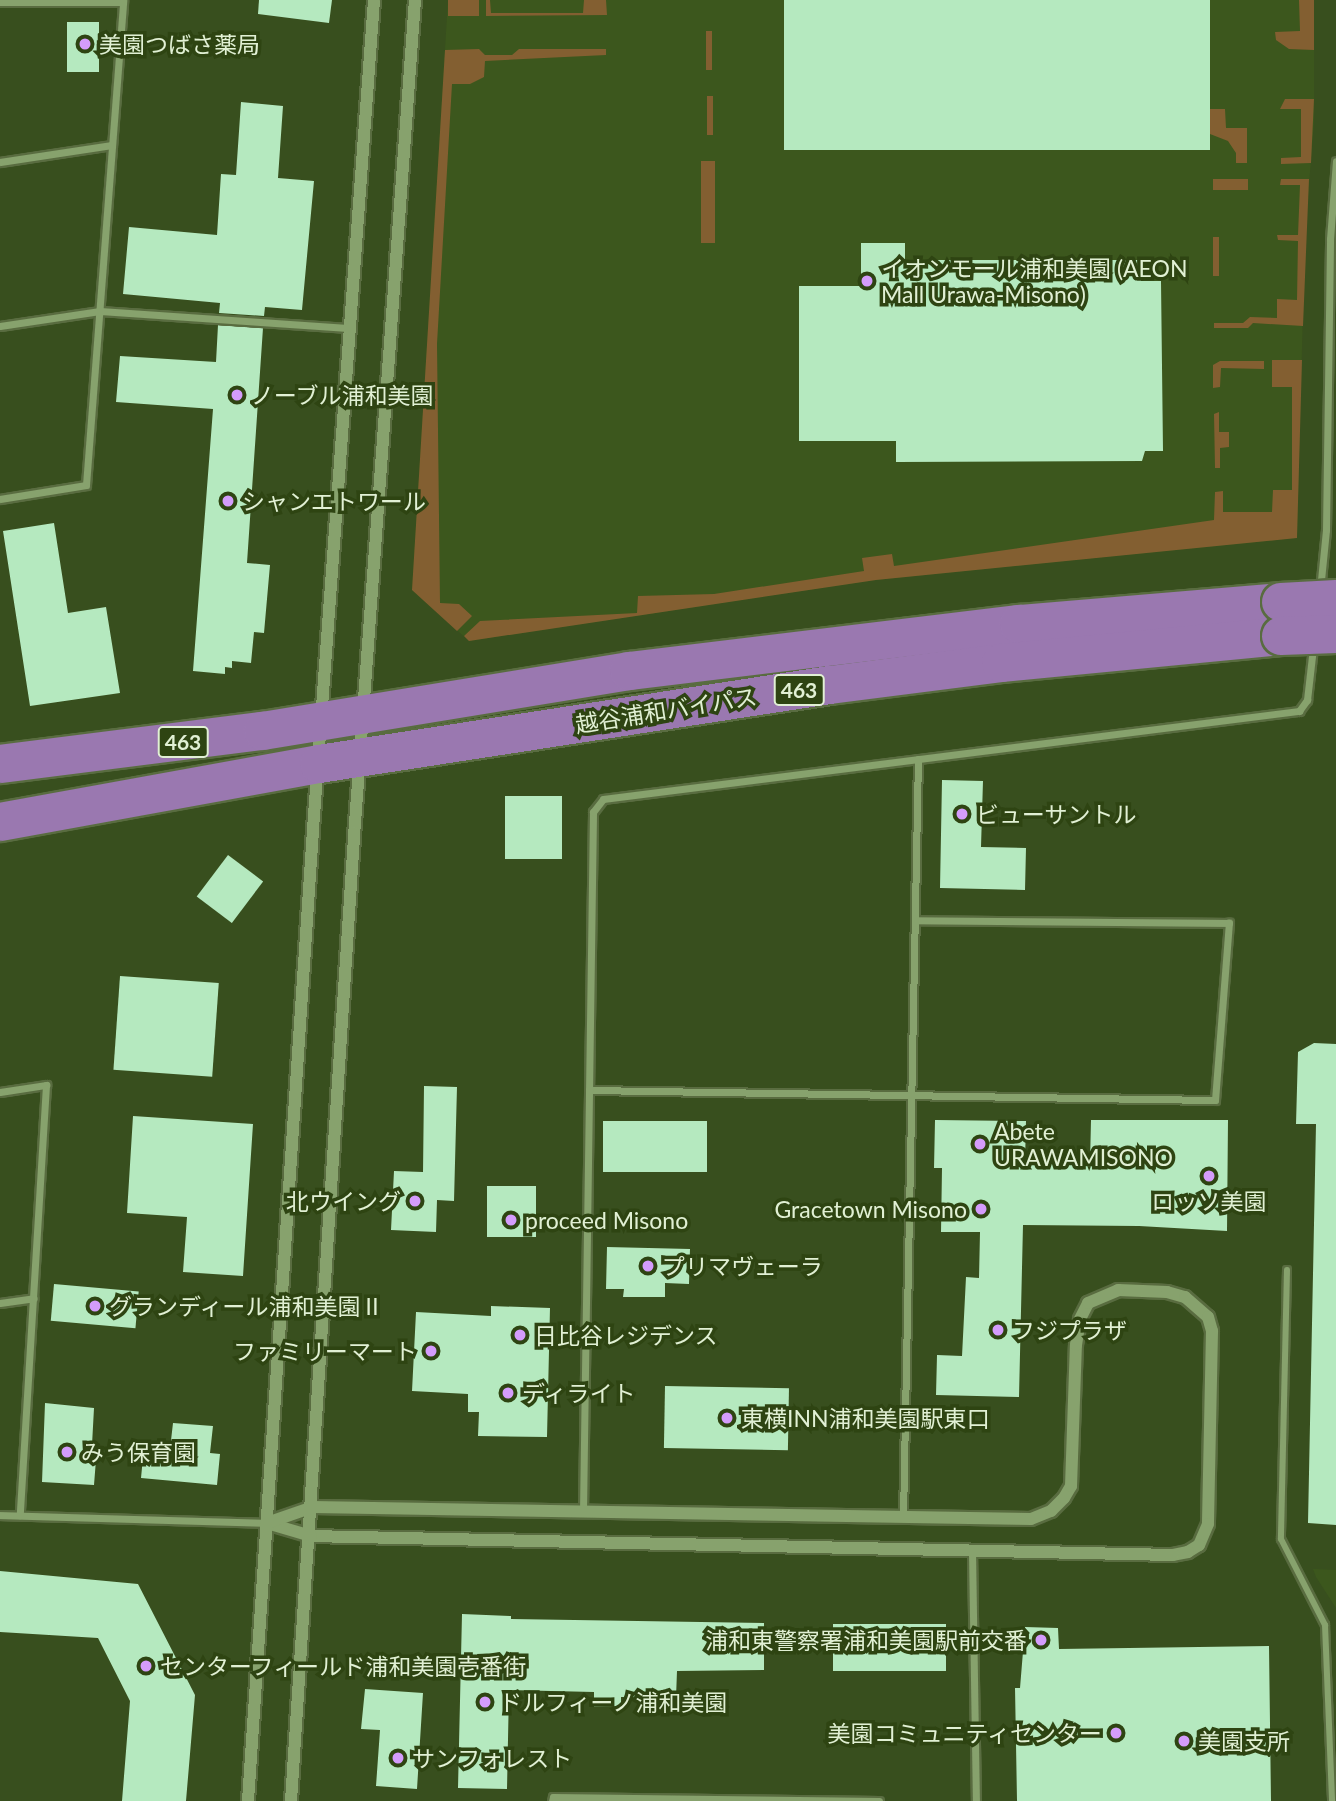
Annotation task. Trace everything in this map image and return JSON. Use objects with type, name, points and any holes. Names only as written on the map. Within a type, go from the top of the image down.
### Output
[{"type":"highway","name":"越谷浦和バイパス","points":[[0,764],[262,731],[629,671],[1019,624],[1311,617]]},
{"type":"highway","name":"越谷浦和バイパス","points":[[0,822],[319,764],[882,678],[1311,617]]},
{"type":"street","points":[[248,1801],[374,0]]},
{"type":"street","points":[[291,1801],[415,0]]},
{"type":"street","points":[[0,2],[123,1],[86,485],[0,499]]},
{"type":"street","points":[[0,162],[112,145]]},
{"type":"street","points":[[583,1512],[593,812],[603,799],[1299,711],[1307,700],[1311,617],[1326,530],[1330,239],[1336,161]]},
{"type":"street","points":[[0,326],[100,311],[352,328]]},
{"type":"street","points":[[903,1517],[918,759]]},
{"type":"street","points":[[589,1090],[1214,1100],[1229,923],[915,920]]},
{"type":"street","points":[[0,1092],[47,1084],[20,1516]]},
{"type":"street","points":[[1287,1270],[1281,1539],[1325,1625],[1332,1801]]},
{"type":"street","points":[[0,1515],[267,1523],[311,1536],[1173,1555],[1188,1552],[1199,1545],[1208,1524],[1212,1331],[1208,1317],[1197,1304],[1176,1295],[1143,1290],[1118,1290],[1088,1303],[1080,1319],[1076,1345],[1071,1486],[1051,1511],[1031,1518],[313,1507],[267,1523]]},
{"type":"street","points":[[0,1303],[34,1298]]},
{"type":"street","points":[[972,1551],[976,1801]]},
{"type":"street","points":[[552,1801],[552,1797],[879,1801]]},
{"type":"shaded area","name":"イオンモール浦和美園 (AEON Mall Urawa-Misono)","points":[[448,0],[1314,0],[1314,122],[1305,235],[1297,538],[876,580],[469,641],[412,590]]},
{"type":"shaded area","points":[[448,0],[479,0],[479,16],[448,16]]},
{"type":"shaded area","points":[[486,0],[490,0],[491,13],[583,13],[584,0],[606,0],[607,15],[486,16]]},
{"type":"shaded area","points":[[1299,0],[1314,0],[1314,50],[1289,49],[1276,40],[1275,32],[1300,31]]},
{"type":"shaded area","points":[[706,31],[712,31],[712,70],[706,70]]},
{"type":"shaded area","points":[[479,49],[485,55],[512,55],[519,49],[606,49],[606,55],[485,61],[484,77],[470,84],[452,84],[437,344],[440,603],[459,604],[472,616],[457,631],[412,590],[445,50]]},
{"type":"shaded area","points":[[707,96],[713,96],[713,135],[707,135]]},
{"type":"shaded area","points":[[1285,99],[1314,99],[1311,163],[1281,164],[1281,158],[1301,157],[1301,109],[1280,109]]},
{"type":"shaded area","points":[[1210,109],[1225,109],[1226,128],[1247,128],[1247,163],[1236,163],[1236,153],[1228,141],[1210,134]]},
{"type":"shaded area","points":[[701,161],[715,161],[715,243],[701,243]]},
{"type":"shaded area","points":[[1213,179],[1248,179],[1248,190],[1213,190]]},
{"type":"shaded area","points":[[1281,179],[1309,179],[1303,326],[1253,323],[1248,328],[1214,328],[1214,323],[1243,323],[1250,317],[1277,318],[1277,299],[1297,300],[1298,241],[1278,240],[1277,235],[1298,235],[1300,185],[1280,185]]},
{"type":"shaded area","points":[[1213,237],[1219,237],[1219,276],[1213,276]]},
{"type":"shaded area","points":[[1272,360],[1302,360],[1297,538],[876,580],[469,641],[464,636],[480,621],[637,613],[638,596],[714,594],[864,571],[862,558],[892,554],[894,566],[1214,520],[1215,492],[1223,491],[1223,512],[1272,512],[1273,490],[1292,490],[1292,387],[1272,387]]},
{"type":"shaded area","points":[[1220,361],[1264,361],[1264,369],[1221,368],[1220,387],[1213,388],[1213,365]]},
{"type":"shaded area","points":[[1219,412],[1219,432],[1229,432],[1229,447],[1220,448],[1220,468],[1215,468],[1214,414]]},
{"type":"shaded area","points":[[1313,1569],[1336,1570],[1336,1608],[1316,1577]]},
{"type":"building","points":[[259,0],[332,0],[329,23],[258,14]]},
{"type":"building","points":[[784,0],[1210,0],[1210,150],[784,150]]},
{"type":"building","points":[[67,22],[99,22],[99,72],[67,72]]},
{"type":"building","points":[[241,102],[283,106],[278,178],[314,181],[302,310],[265,307],[264,316],[219,313],[220,303],[123,294],[129,227],[217,235],[221,174],[236,175]]},
{"type":"building","points":[[861,243],[905,243],[905,260],[1141,260],[1141,281],[1161,281],[1163,451],[1145,451],[1142,461],[896,462],[896,441],[799,441],[799,286],[861,286]]},
{"type":"building","points":[[218,325],[263,328],[247,563],[270,565],[264,633],[254,632],[251,663],[232,661],[232,668],[225,667],[225,674],[193,671],[213,409],[116,402],[120,356],[216,362]]},
{"type":"building","points":[[54,523],[68,613],[106,607],[120,693],[30,706],[3,531]]},
{"type":"building","name":"ビューサントル","points":[[942,780],[983,781],[981,847],[1026,848],[1025,890],[940,888]]},
{"type":"building","points":[[505,796],[562,796],[562,859],[505,859]]},
{"type":"building","points":[[228,855],[263,881],[232,923],[197,897]]},
{"type":"building","points":[[120,976],[219,983],[212,1077],[113,1070]]},
{"type":"building","points":[[1314,1043],[1336,1044],[1336,1525],[1308,1523],[1316,1124],[1296,1124],[1298,1052]]},
{"type":"building","points":[[424,1086],[457,1087],[454,1201],[437,1200],[436,1232],[391,1230],[394,1171],[423,1172]]},
{"type":"building","points":[[133,1116],[253,1124],[243,1276],[183,1272],[187,1217],[127,1213]]},
{"type":"building","points":[[935,1120],[1026,1121],[1025,1162],[1090,1163],[1091,1120],[1228,1120],[1227,1231],[1139,1226],[1023,1225],[1019,1397],[936,1395],[937,1355],[962,1356],[966,1277],[979,1278],[980,1232],[941,1232],[942,1168],[934,1168]]},
{"type":"building","points":[[603,1121],[707,1121],[707,1172],[603,1172]]},
{"type":"building","name":"proceed Misono","points":[[487,1186],[536,1186],[536,1237],[487,1237]]},
{"type":"building","name":"プリマヴェーラ","points":[[607,1247],[690,1249],[689,1284],[665,1283],[665,1297],[623,1297],[624,1289],[606,1289]]},
{"type":"building","name":"グランディール浦和美園Ⅱ","points":[[54,1284],[139,1291],[135,1328],[51,1321]]},
{"type":"building","points":[[491,1306],[550,1308],[547,1437],[478,1436],[479,1412],[468,1412],[468,1394],[412,1391],[416,1312],[491,1316]]},
{"type":"building","name":"東横INN浦和美園駅東口","points":[[665,1386],[789,1388],[788,1450],[664,1448]]},
{"type":"building","points":[[45,1403],[94,1408],[92,1445],[97,1447],[94,1485],[42,1482]]},
{"type":"building","points":[[173,1423],[213,1426],[210,1453],[220,1454],[217,1485],[141,1478],[144,1447],[170,1449]]},
{"type":"building","name":"センターフィールド浦和美園壱番街","points":[[0,1571],[138,1584],[195,1695],[186,1801],[122,1801],[130,1701],[98,1638],[0,1632]]},
{"type":"building","points":[[462,1614],[511,1616],[511,1619],[764,1623],[764,1670],[677,1671],[676,1698],[621,1697],[621,1706],[594,1707],[594,1692],[509,1690],[507,1789],[458,1788]]},
{"type":"building","points":[[833,1624],[946,1624],[946,1671],[833,1671]]},
{"type":"building","points":[[1025,1627],[1058,1628],[1059,1649],[1269,1646],[1271,1801],[1017,1801],[1015,1688],[1020,1688]]},
{"type":"building","name":"サンフォレスト","points":[[365,1689],[423,1693],[417,1789],[376,1786],[380,1730],[361,1729]]},
{"type":"place","name":"美園つばさ薬局","points":[[85,44]]},
{"type":"place","name":"イオンモール浦和美園 (AEON Mall Urawa-Misono)","points":[[867,281]]},
{"type":"place","name":"ノーブル浦和美園","points":[[237,395]]},
{"type":"place","name":"シャンエトワール","points":[[228,501]]},
{"type":"place","name":"ビューサントル","points":[[962,814]]},
{"type":"place","name":"Abete URAWAMISONO","points":[[980,1144]]},
{"type":"place","name":"ロッソ美園","points":[[1209,1176]]},
{"type":"place","name":"北ウイング","points":[[415,1201]]},
{"type":"place","name":"Gracetown Misono","points":[[981,1209]]},
{"type":"place","name":"proceed Misono","points":[[511,1220]]},
{"type":"place","name":"プリマヴェーラ","points":[[648,1266]]},
{"type":"place","name":"グランディール浦和美園Ⅱ","points":[[95,1306]]},
{"type":"place","name":"フジプラザ","points":[[998,1330]]},
{"type":"place","name":"日比谷レジデンス","points":[[520,1335]]},
{"type":"place","name":"ファミリーマート","points":[[431,1351]]},
{"type":"place","name":"ディライト","points":[[508,1393]]},
{"type":"place","name":"東横INN浦和美園駅東口","points":[[727,1418]]},
{"type":"place","name":"みう保育園","points":[[67,1452]]},
{"type":"place","name":"浦和東警察署浦和美園駅前交番","points":[[1041,1640]]},
{"type":"place","name":"センターフィールド浦和美園壱番街","points":[[146,1666]]},
{"type":"place","name":"ドルフィーノ浦和美園","points":[[485,1702]]},
{"type":"place","name":"美園コミュニティセンター","points":[[1116,1733]]},
{"type":"place","name":"美園支所","points":[[1184,1741]]},
{"type":"place","name":"サンフォレスト","points":[[398,1758]]}]
